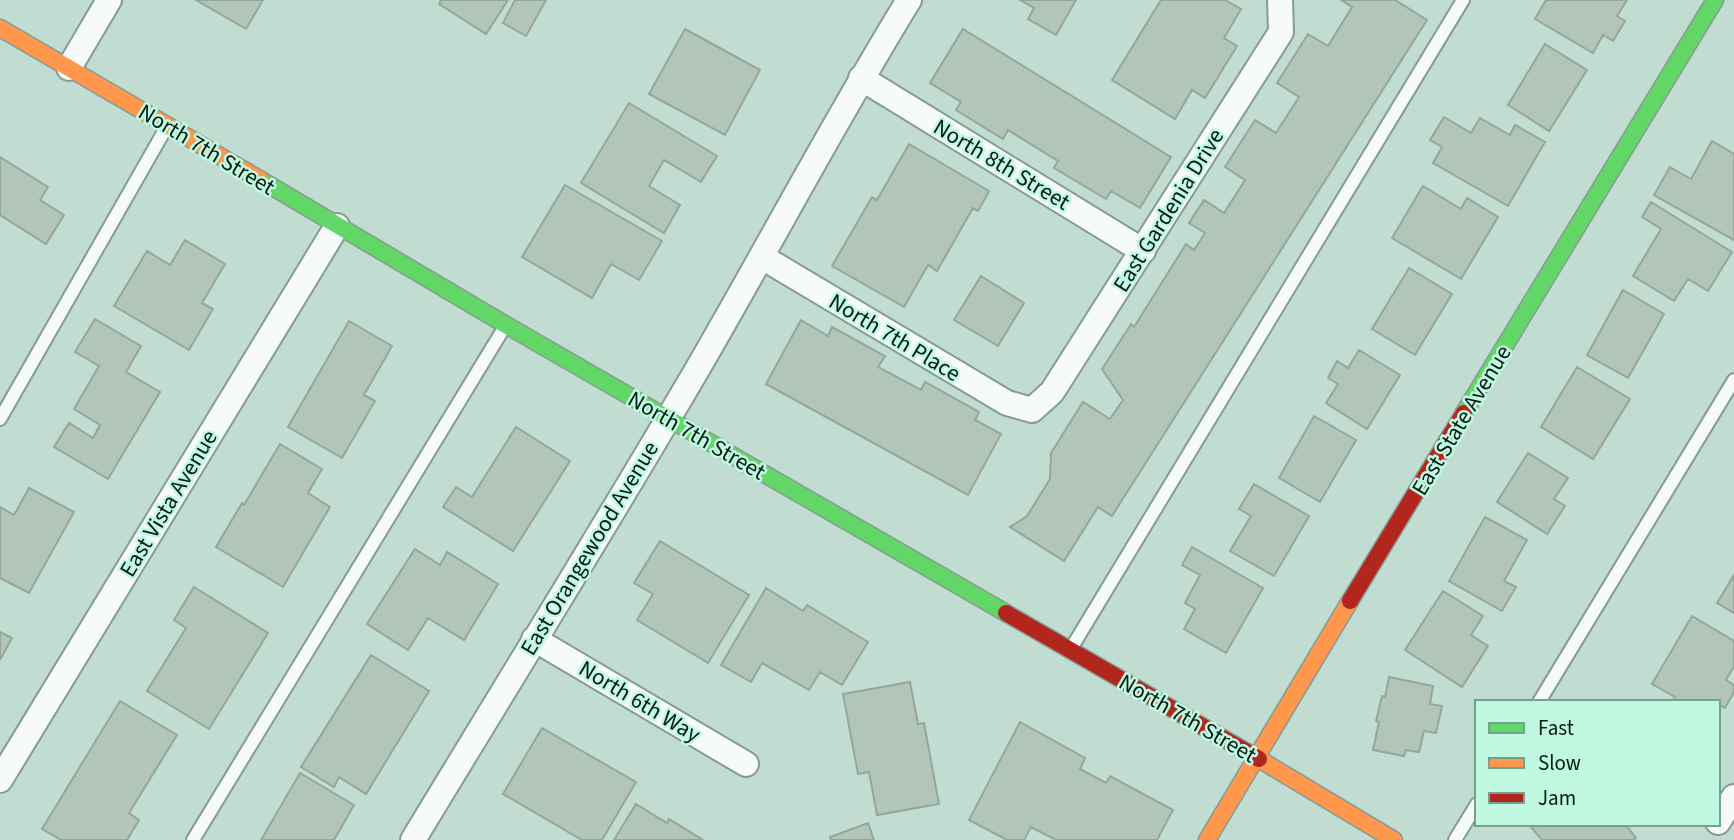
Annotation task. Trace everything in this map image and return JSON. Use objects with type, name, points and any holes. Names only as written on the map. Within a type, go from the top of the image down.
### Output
[{"type":"main road","name":"East State Avenue","points":[[1207,840],[1716,0]]},
{"type":"main road","name":"North 7th Street","points":[[0,28],[506,325],[1256,757],[1394,840]]},
{"type":"street","points":[[69,68],[109,0]]},
{"type":"street","name":"East Orangewood Avenue","points":[[413,840],[632,480],[762,257],[861,78],[909,0]]},
{"type":"street","name":"East Gardenia Drive","points":[[1032,410],[1052,392],[1281,32],[1280,0]]},
{"type":"street","name":"North 8th Street","points":[[861,78],[1143,251]]},
{"type":"street","name":"East Vista Avenue","points":[[0,780],[337,226]]},
{"type":"street","name":"North 7th Place","points":[[762,257],[1007,403],[1032,410]]},
{"type":"street","name":"North 6th Way","points":[[534,639],[746,764]]},
{"type":"street","points":[[1720,820],[1734,796]]},
{"type":"lane","points":[[1070,650],[1464,0]]},
{"type":"lane","points":[[0,419],[167,125]]},
{"type":"lane","points":[[193,840],[506,325]]},
{"type":"lane","points":[[1540,700],[1734,380]]},
{"type":"lane","points":[[1455,840],[1475,807]]},
{"type":"building","points":[[196,0],[263,0],[246,29]]},
{"type":"building","points":[[441,0],[508,0],[486,34],[439,4]]},
{"type":"building","points":[[515,0],[546,0],[526,36],[503,23]]},
{"type":"building","points":[[1020,0],[1076,0],[1056,35],[1028,19],[1034,8]]},
{"type":"building","points":[[1161,0],[1225,0],[1241,9],[1224,38],[1237,46],[1205,98],[1192,90],[1175,119],[1112,80]]},
{"type":"building","points":[[1341,0],[1395,0],[1427,20],[1112,516],[1098,507],[1064,561],[1010,527],[1027,516],[1050,479],[1051,453],[1083,402],[1110,419],[1123,400],[1102,369],[1131,324],[1134,327],[1186,244],[1194,250],[1205,233],[1189,223],[1204,200],[1224,213],[1245,180],[1225,167],[1255,120],[1276,133],[1299,97],[1277,83],[1308,34],[1328,46],[1352,7]]},
{"type":"building","points":[[1546,0],[1627,0],[1617,16],[1625,21],[1613,41],[1603,35],[1593,53],[1535,19]]},
{"type":"building","points":[[685,29],[760,70],[725,135],[649,94]]},
{"type":"building","points":[[963,29],[1171,157],[1140,208],[1111,191],[1106,199],[1054,168],[1058,161],[1008,130],[1003,139],[956,110],[961,102],[930,83]]},
{"type":"building","points":[[1545,44],[1587,70],[1549,131],[1508,105]]},
{"type":"building","points":[[629,103],[717,156],[701,182],[664,160],[649,186],[680,205],[664,233],[581,183]]},
{"type":"building","points":[[1444,117],[1471,133],[1480,118],[1510,135],[1515,125],[1545,142],[1508,206],[1433,163],[1442,147],[1430,140]]},
{"type":"building","points":[[1712,141],[1734,154],[1734,240],[1654,195],[1670,167],[1691,179]]},
{"type":"building","points":[[909,144],[989,191],[978,211],[973,208],[937,271],[928,265],[904,307],[832,266],[872,197],[877,200]]},
{"type":"building","points":[[0,157],[48,187],[40,200],[64,215],[46,244],[0,215]]},
{"type":"building","points":[[565,185],[662,241],[639,280],[611,264],[592,298],[522,257]]},
{"type":"building","points":[[1423,186],[1461,209],[1467,198],[1498,217],[1461,279],[1392,238]]},
{"type":"building","points":[[1651,202],[1732,252],[1708,291],[1688,279],[1674,301],[1633,276],[1661,229],[1642,217]]},
{"type":"building","points":[[185,240],[225,264],[202,303],[213,309],[189,350],[114,306],[147,251],[170,265]]},
{"type":"building","points":[[1409,268],[1452,294],[1415,355],[1372,329]]},
{"type":"building","points":[[981,276],[1024,303],[998,346],[954,320]]},
{"type":"building","points":[[1623,290],[1664,314],[1628,378],[1587,355]]},
{"type":"building","points":[[95,319],[141,346],[126,372],[160,392],[108,479],[54,447],[69,423],[93,438],[100,425],[74,409],[99,366],[75,352]]},
{"type":"building","points":[[801,320],[828,336],[832,327],[885,356],[878,367],[921,390],[925,382],[979,412],[975,420],[1001,434],[968,495],[766,384]]},
{"type":"building","points":[[349,321],[392,346],[364,395],[375,401],[342,458],[288,427]]},
{"type":"building","points":[[1359,350],[1400,375],[1367,429],[1326,403],[1338,384],[1328,378],[1337,361],[1348,368]]},
{"type":"building","points":[[1577,367],[1630,399],[1593,459],[1541,427]]},
{"type":"building","points":[[1314,416],[1356,440],[1320,502],[1279,478]]},
{"type":"building","points":[[516,427],[570,461],[513,551],[443,507],[456,487],[472,497]]},
{"type":"building","points":[[280,444],[322,469],[308,493],[330,507],[283,587],[216,547]]},
{"type":"building","points":[[1528,453],[1568,478],[1554,499],[1565,506],[1547,534],[1497,502]]},
{"type":"building","points":[[1254,484],[1309,516],[1274,576],[1230,551],[1251,516],[1239,509]]},
{"type":"building","points":[[29,488],[74,512],[29,593],[0,578],[0,507],[14,515]]},
{"type":"building","points":[[1485,517],[1527,540],[1504,581],[1516,587],[1502,611],[1449,581]]},
{"type":"building","points":[[660,541],[749,595],[708,663],[637,620],[653,594],[634,583]]},
{"type":"building","points":[[1192,547],[1263,588],[1226,653],[1184,629],[1195,609],[1185,603],[1200,575],[1182,565]]},
{"type":"building","points":[[415,549],[440,565],[447,552],[498,584],[464,640],[428,618],[408,650],[367,624]]},
{"type":"building","points":[[1734,575],[1734,613],[1717,603]]},
{"type":"building","points":[[194,587],[268,633],[209,729],[147,691],[186,628],[174,620]]},
{"type":"building","points":[[766,588],[803,611],[807,605],[868,642],[842,685],[820,672],[809,690],[762,663],[751,682],[721,665]]},
{"type":"building","points":[[1443,591],[1483,616],[1471,635],[1488,646],[1462,687],[1405,650]]},
{"type":"building","points":[[1692,616],[1734,641],[1734,666],[1726,680],[1734,685],[1734,692],[1725,708],[1720,705],[1720,700],[1673,700],[1675,697],[1652,684]]},
{"type":"building","points":[[0,632],[12,638],[0,660]]},
{"type":"building","points":[[371,655],[429,691],[366,794],[339,777],[334,787],[301,767]]},
{"type":"building","points":[[1389,677],[1433,686],[1430,704],[1442,706],[1436,733],[1424,731],[1419,752],[1406,750],[1404,756],[1373,750],[1379,722],[1376,721]]},
{"type":"building","points":[[910,682],[918,724],[924,723],[939,804],[877,815],[869,772],[858,774],[843,694]]},
{"type":"building","points":[[120,701],[177,735],[129,813],[139,820],[127,840],[61,840],[42,829]]},
{"type":"building","points":[[1020,722],[1085,758],[1080,769],[1106,783],[1110,776],[1173,810],[1157,840],[1056,840],[1031,827],[1024,840],[1007,840],[969,820]]},
{"type":"building","points":[[542,728],[636,782],[602,840],[582,840],[503,794]]},
{"type":"building","points":[[300,773],[354,805],[334,840],[261,840]]},
{"type":"building","points":[[636,804],[667,823],[669,819],[703,840],[614,840]]},
{"type":"building","points":[[868,823],[874,840],[831,840],[830,837]]},
{"type":"building","points":[[1627,826],[1636,838],[1542,840],[1531,827]]},
{"type":"traffic: fast","points":[[1464,413],[1715,0]]},
{"type":"traffic: fast","points":[[261,180],[506,325],[1006,613]]},
{"type":"traffic: slow","points":[[0,28],[261,180]]},
{"type":"traffic: slow","points":[[1207,840],[1350,601]]},
{"type":"traffic: slow","points":[[1259,759],[1394,840]]},
{"type":"traffic: jam","points":[[1350,601],[1464,413]]},
{"type":"traffic: jam","points":[[1006,613],[1259,759]]}]
